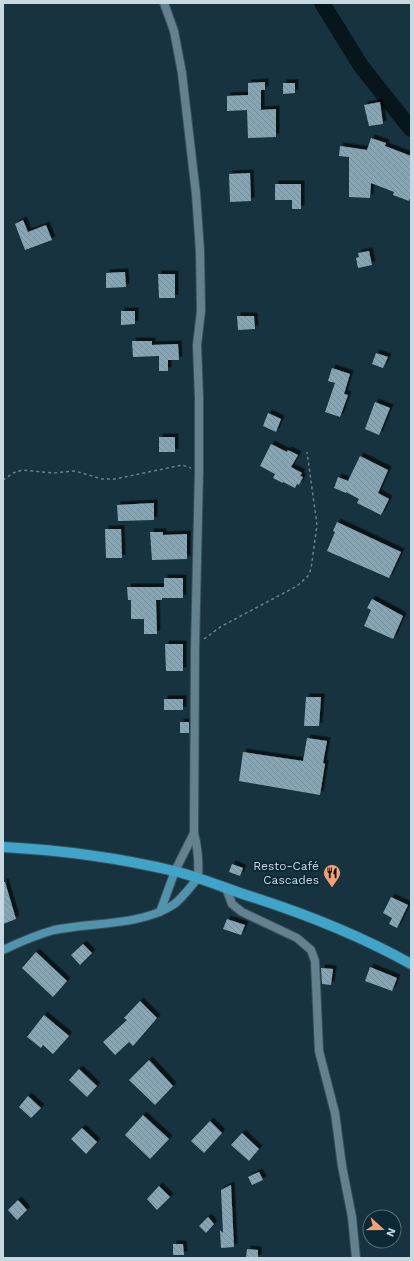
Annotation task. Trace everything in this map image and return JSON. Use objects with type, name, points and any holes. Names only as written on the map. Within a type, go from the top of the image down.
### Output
[{"type":"main road","points":[[3,848],[32,849],[110,859],[174,871],[293,910],[382,948],[411,964]]},
{"type":"main road","points":[[160,912],[174,871]]},
{"type":"main road","points":[[3,950],[27,939],[54,930],[137,918],[160,912],[174,904],[187,892],[198,878]]},
{"type":"street","points":[[164,3],[174,31],[182,73],[196,194],[200,251],[201,311],[197,345],[199,470],[195,649],[194,832],[198,848],[198,878]]},
{"type":"street","points":[[174,871],[194,832]]},
{"type":"street","points":[[226,888],[232,904],[242,912],[297,938],[311,950],[315,960],[319,1051],[335,1113],[342,1166],[352,1217],[356,1258]]},
{"type":"path","points":[[195,649],[205,637],[222,626],[297,586],[308,576],[311,568],[317,525],[307,452]]},
{"type":"path","points":[[3,480],[22,470],[53,472],[75,471],[102,479],[115,479],[182,465],[199,470]]},
{"type":"building","points":[[265,82],[265,90],[261,90],[261,110],[276,109],[276,137],[248,138],[247,110],[227,111],[227,96],[248,95],[248,83]]},
{"type":"building","points":[[283,83],[295,83],[295,93],[283,94]]},
{"type":"building","points":[[380,102],[383,124],[369,126],[364,105]]},
{"type":"building","points":[[371,138],[386,143],[385,146],[411,156],[411,196],[409,201],[393,195],[394,192],[371,183],[370,198],[349,197],[349,157],[339,156],[340,146],[367,150]]},
{"type":"building","points":[[250,173],[251,201],[230,202],[229,174]]},
{"type":"building","points":[[275,184],[301,184],[301,209],[292,209],[292,200],[275,200]]},
{"type":"building","points":[[23,220],[28,232],[46,225],[52,240],[25,250],[15,224]]},
{"type":"building","points":[[369,251],[372,265],[358,268],[356,258],[359,257],[358,253]]},
{"type":"building","points":[[125,272],[126,287],[106,288],[106,273]]},
{"type":"building","points":[[158,274],[175,274],[175,298],[159,298]]},
{"type":"building","points":[[121,311],[135,311],[135,324],[121,325]]},
{"type":"building","points":[[237,316],[254,316],[255,329],[238,330]]},
{"type":"building","points":[[132,341],[152,341],[152,345],[178,344],[179,360],[168,360],[168,371],[159,371],[159,356],[133,357]]},
{"type":"building","points":[[376,353],[388,357],[383,368],[372,364]]},
{"type":"building","points":[[332,368],[350,374],[344,394],[348,395],[340,417],[325,412],[335,383],[328,381]]},
{"type":"building","points":[[375,402],[390,408],[379,435],[365,429]]},
{"type":"building","points":[[268,413],[281,419],[276,432],[263,426]]},
{"type":"building","points":[[159,437],[175,437],[175,452],[159,452]]},
{"type":"building","points":[[271,444],[287,452],[288,450],[298,455],[291,467],[302,473],[300,476],[303,477],[299,485],[297,484],[295,488],[273,478],[275,474],[260,466]]},
{"type":"building","points":[[360,456],[388,470],[378,493],[389,499],[381,515],[357,503],[359,499],[334,488],[338,477],[348,481]]},
{"type":"building","points":[[154,503],[154,520],[118,521],[117,505]]},
{"type":"building","points":[[337,522],[401,552],[389,578],[327,551],[335,532],[333,531]]},
{"type":"building","points":[[105,529],[121,529],[122,558],[106,558]]},
{"type":"building","points":[[150,532],[163,532],[163,535],[187,534],[187,559],[152,560]]},
{"type":"building","points":[[164,578],[183,578],[183,598],[162,598],[162,600],[156,600],[157,634],[144,634],[144,619],[131,619],[131,600],[128,600],[127,587],[164,587]]},
{"type":"building","points":[[372,599],[403,616],[393,639],[364,626],[371,610],[367,608]]},
{"type":"building","points":[[165,644],[183,644],[183,671],[166,671]]},
{"type":"building","points":[[306,697],[321,697],[319,726],[304,726]]},
{"type":"building","points":[[164,699],[183,699],[183,710],[164,710]]},
{"type":"building","points":[[180,722],[189,722],[189,733],[180,733]]},
{"type":"building","points":[[307,738],[327,741],[320,795],[239,781],[243,752],[303,761]]},
{"type":"building","points":[[232,864],[243,868],[240,876],[229,872]]},
{"type":"building","points":[[3,882],[5,882],[16,919],[3,924]]},
{"type":"building","points":[[391,897],[408,905],[397,928],[389,924],[392,918],[383,913]]},
{"type":"building","points":[[227,919],[245,925],[241,935],[223,929]]},
{"type":"building","points":[[83,944],[92,953],[80,965],[71,955]]},
{"type":"building","points":[[36,952],[67,981],[53,997],[22,968]]},
{"type":"building","points":[[370,967],[397,978],[392,991],[365,981]]},
{"type":"building","points":[[321,968],[333,969],[331,985],[322,984]]},
{"type":"building","points":[[140,1001],[157,1018],[133,1046],[129,1042],[115,1055],[103,1042],[127,1020],[124,1018]]},
{"type":"building","points":[[44,1015],[69,1036],[53,1054],[43,1045],[41,1048],[27,1037]]},
{"type":"building","points":[[149,1060],[173,1086],[155,1105],[129,1080]]},
{"type":"building","points":[[79,1069],[97,1086],[87,1097],[69,1080]]},
{"type":"building","points":[[28,1096],[41,1108],[31,1118],[19,1107]]},
{"type":"building","points":[[143,1115],[169,1139],[150,1159],[125,1135]]},
{"type":"building","points":[[210,1121],[222,1133],[204,1153],[191,1141]]},
{"type":"building","points":[[82,1128],[97,1142],[86,1154],[71,1139]]},
{"type":"building","points":[[242,1133],[259,1149],[249,1161],[231,1145]]},
{"type":"building","points":[[259,1172],[263,1180],[252,1185],[248,1177]]},
{"type":"building","points":[[231,1185],[234,1247],[221,1248],[220,1230],[223,1233],[221,1190]]},
{"type":"building","points":[[159,1186],[170,1197],[157,1210],[147,1199]]},
{"type":"building","points":[[18,1200],[27,1210],[17,1220],[8,1210]]},
{"type":"building","points":[[208,1217],[214,1224],[206,1233],[199,1226]]},
{"type":"building","points":[[173,1244],[183,1244],[184,1255],[173,1255]]},
{"type":"building","points":[[247,1249],[258,1250],[258,1258],[246,1258]]},
{"type":"waterway","points":[[322,3],[361,66],[411,129]]},
{"type":"place","name":"Resto-Café Cascades","points":[[332,888]]}]
